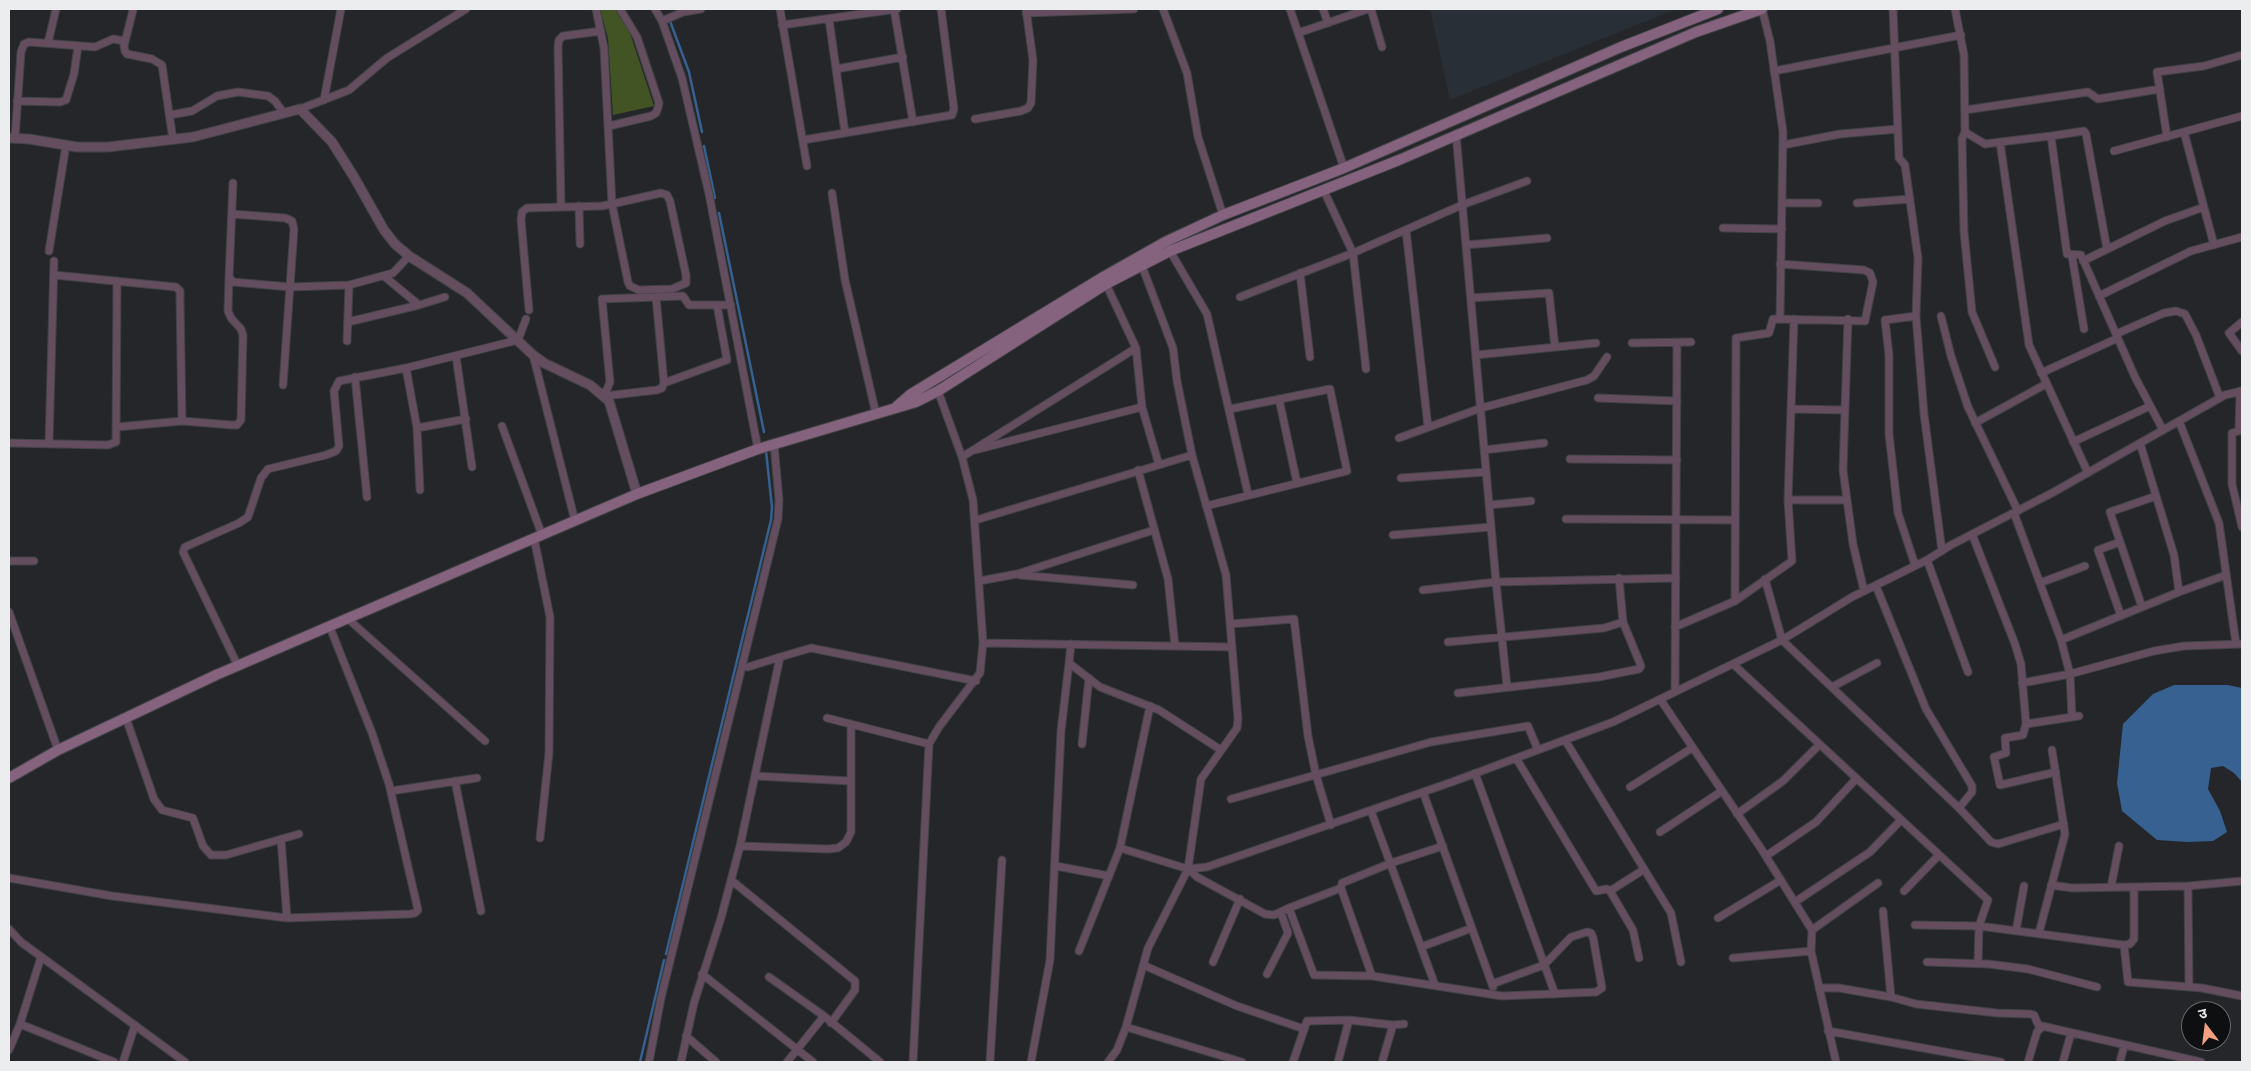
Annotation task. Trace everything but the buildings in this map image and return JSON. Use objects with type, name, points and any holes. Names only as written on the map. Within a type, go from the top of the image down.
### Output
[{"type":"main road","points":[[893,409],[912,394],[1103,277],[1165,242],[1223,215],[1344,168],[1621,47],[1718,9]]},
{"type":"main road","points":[[9,778],[58,750],[238,666],[637,494],[758,449],[916,402],[938,391],[1106,284],[1170,251],[1324,191],[1696,32],[1762,9]]},
{"type":"street","points":[[48,43],[56,9]]},
{"type":"street","points":[[324,100],[340,9]]},
{"type":"street","points":[[126,41],[113,39],[95,47],[30,42],[24,44],[12,138],[93,148],[173,140],[216,132],[283,112],[300,109],[350,90],[387,58],[466,9]]},
{"type":"street","points":[[529,310],[522,212],[527,208],[612,204],[661,193],[667,195],[672,210],[686,275],[686,283],[672,289],[639,290],[630,286],[612,204],[609,126],[601,31],[596,9]]},
{"type":"street","points":[[609,126],[651,116],[656,113],[659,103],[637,37],[620,9]]},
{"type":"street","points":[[655,9],[662,21],[680,69],[731,305],[758,449]]},
{"type":"street","points":[[662,21],[673,12],[701,9]]},
{"type":"street","points":[[780,9],[807,166]]},
{"type":"street","points":[[894,9],[913,122]]},
{"type":"street","points":[[782,26],[897,9]]},
{"type":"street","points":[[803,140],[949,116],[954,113],[941,9]]},
{"type":"street","points":[[975,119],[1021,111],[1028,108],[1031,103],[1032,60],[1026,11],[1134,9]]},
{"type":"street","points":[[1163,9],[1187,73],[1198,137],[1223,215]]},
{"type":"street","points":[[1290,9],[1344,168]]},
{"type":"street","points":[[1323,9],[1328,23]]},
{"type":"street","points":[[1298,33],[1370,9],[1382,47]]},
{"type":"street","points":[[1762,9],[1783,132],[1780,319]]},
{"type":"street","points":[[1893,9],[1899,158],[1906,165],[1918,258],[1916,316],[1924,414],[1942,551]]},
{"type":"street","points":[[1955,9],[1964,55],[1965,132],[1962,139],[1964,232],[1972,312],[1995,367]]},
{"type":"street","points":[[133,10],[125,51],[127,54],[152,59],[162,65],[173,140]]},
{"type":"street","points":[[829,19],[845,133]]},
{"type":"street","points":[[561,206],[559,40],[563,36],[601,31]]},
{"type":"street","points":[[1774,71],[1960,35]]},
{"type":"street","points":[[18,101],[60,102],[66,100],[74,74],[78,46]]},
{"type":"street","points":[[2167,137],[2157,72],[2204,66],[2242,55]]},
{"type":"street","points":[[836,69],[903,57]]},
{"type":"street","points":[[1965,110],[2088,92],[2098,98],[2160,89]]},
{"type":"street","points":[[170,116],[192,111],[217,96],[238,92],[268,96],[275,101],[283,112]]},
{"type":"street","points":[[300,109],[332,142],[384,230],[395,244],[409,256],[467,293],[533,355],[544,363],[590,385],[609,401],[637,494]]},
{"type":"street","points":[[2114,151],[2242,116]]},
{"type":"street","points":[[1783,145],[1840,134],[1898,129]]},
{"type":"street","points":[[1965,132],[1985,144],[2084,131],[2107,249]]},
{"type":"street","points":[[2184,132],[2214,245]]},
{"type":"street","points":[[1456,134],[1507,686]]},
{"type":"street","points":[[2051,136],[2067,254],[2072,256],[2080,255],[2163,430]]},
{"type":"street","points":[[2000,142],[2029,345],[2088,473]]},
{"type":"street","points":[[49,251],[66,145]]},
{"type":"street","points":[[1240,297],[1300,274],[1462,205],[1527,181]]},
{"type":"street","points":[[117,428],[182,421],[237,425],[241,420],[243,335],[228,311],[233,183]]},
{"type":"street","points":[[1324,191],[1353,252],[1366,369]]},
{"type":"street","points":[[832,193],[845,280],[876,414]]},
{"type":"street","points":[[1857,203],[1910,199]]},
{"type":"street","points":[[1783,203],[1818,203]]},
{"type":"street","points":[[579,206],[580,244]]},
{"type":"street","points":[[2083,261],[2165,221],[2204,207]]},
{"type":"street","points":[[232,214],[285,218],[292,221],[294,229],[283,385]]},
{"type":"street","points":[[1723,228],[1782,229]]},
{"type":"street","points":[[1406,230],[1428,428]]},
{"type":"street","points":[[2099,296],[2191,251],[2242,237]]},
{"type":"street","points":[[1466,245],[1547,238]]},
{"type":"street","points":[[1170,251],[1207,314],[1248,494]]},
{"type":"street","points":[[229,277],[232,282],[239,284],[290,287],[348,285],[385,277],[399,269],[409,256]]},
{"type":"street","points":[[2072,256],[2084,329]]},
{"type":"street","points":[[50,444],[54,261]]},
{"type":"street","points":[[1735,601],[1736,338],[1769,333],[1773,319],[1848,319],[1866,321],[1873,282],[1870,273],[1864,270],[1780,264]]},
{"type":"street","points":[[1108,1062],[1117,1050],[1126,1027],[1148,948],[1188,868],[1201,779],[1237,728],[1238,720],[1226,575],[1192,455],[1173,348],[1142,266]]},
{"type":"street","points":[[1300,274],[1310,357]]},
{"type":"street","points":[[54,275],[176,287],[180,292],[182,421]]},
{"type":"street","points":[[385,277],[419,305]]},
{"type":"street","points":[[9,442],[113,444],[116,442],[117,280]]},
{"type":"street","points":[[1106,284],[1136,348],[1142,407],[1159,464]]},
{"type":"street","points":[[347,341],[348,285]]},
{"type":"street","points":[[1471,298],[1549,293],[1555,347]]},
{"type":"street","points":[[604,396],[610,382],[602,299],[683,296],[689,304],[731,305]]},
{"type":"street","points":[[348,322],[445,297]]},
{"type":"street","points":[[604,396],[662,388],[664,383],[656,297]]},
{"type":"street","points":[[664,383],[728,360],[718,305]]},
{"type":"street","points":[[2041,373],[2164,313],[2176,311],[2184,314],[2193,330],[2220,398]]},
{"type":"street","points":[[1915,565],[1898,513],[1889,434],[1889,355],[1886,320],[1916,316]]},
{"type":"street","points":[[1941,316],[1958,380],[1975,423],[2016,512],[2061,640],[2070,674],[2076,717],[2026,724]]},
{"type":"street","points":[[1675,628],[1735,601],[1792,561],[1788,500],[1794,319]]},
{"type":"street","points":[[1848,319],[1843,470],[1853,544],[1864,592]]},
{"type":"street","points":[[518,340],[526,320]]},
{"type":"street","points":[[2242,322],[2229,333],[2242,351]]},
{"type":"street","points":[[238,666],[183,552],[185,547],[248,517],[261,478],[268,469],[336,451],[339,446],[334,386],[339,381],[406,368],[518,340]]},
{"type":"street","points":[[1632,343],[1677,344],[1691,342]]},
{"type":"street","points":[[1476,355],[1596,343]]},
{"type":"street","points":[[1675,692],[1677,344]]},
{"type":"street","points":[[964,454],[1136,348]]},
{"type":"street","points":[[533,355],[575,521]]},
{"type":"street","points":[[456,356],[472,466]]},
{"type":"street","points":[[1399,438],[1481,408],[1588,380],[1594,376],[1607,358]]},
{"type":"street","points":[[406,368],[417,428],[420,490]]},
{"type":"street","points":[[355,377],[367,497]]},
{"type":"street","points":[[1975,423],[2046,384]]},
{"type":"street","points":[[1206,506],[1248,494],[1347,471],[1330,389],[1230,409]]},
{"type":"street","points":[[914,1062],[928,744],[939,726],[976,681],[980,673],[983,643],[976,520],[973,500],[964,454],[938,391]]},
{"type":"street","points":[[1120,848],[1188,868],[1207,867],[1228,862],[1613,722],[1782,640],[1864,592],[2088,473],[2220,398],[2241,391],[2239,431],[2232,433],[2232,484],[2242,527]]},
{"type":"street","points":[[1598,398],[1677,401]]},
{"type":"street","points":[[1279,399],[1297,483]]},
{"type":"street","points":[[2073,442],[2150,406]]},
{"type":"street","points":[[964,454],[1142,407]]},
{"type":"street","points":[[1791,409],[1845,410]]},
{"type":"street","points":[[417,428],[466,419]]},
{"type":"street","points":[[2022,683],[2070,674],[2154,651],[2184,646],[2239,644],[2226,575],[2219,523],[2179,421]]},
{"type":"street","points":[[502,426],[538,536],[550,617],[549,753],[540,838]]},
{"type":"street","points":[[1484,450],[1544,443]]},
{"type":"street","points":[[2140,443],[2174,555],[2179,592]]},
{"type":"street","points":[[649,1062],[660,998],[778,519],[779,500],[774,444]]},
{"type":"street","points":[[976,520],[1192,455]]},
{"type":"street","points":[[1570,459],[1677,460]]},
{"type":"street","points":[[1138,470],[1168,579],[1175,646]]},
{"type":"street","points":[[1401,478],[1486,472]]},
{"type":"street","points":[[2142,607],[2110,512],[2156,496]]},
{"type":"street","points":[[1788,500],[1847,500]]},
{"type":"street","points":[[1489,505],[1531,501]]},
{"type":"street","points":[[1566,519],[1735,520]]},
{"type":"street","points":[[1393,535],[1491,528]]},
{"type":"street","points":[[979,581],[1017,574],[1154,530]]},
{"type":"street","points":[[1972,534],[2015,644],[2022,683],[2026,724],[2023,735],[2005,738],[2006,753],[1994,757],[2000,785],[2056,772]]},
{"type":"street","points":[[2120,542],[2098,550],[2121,616]]},
{"type":"street","points":[[1927,560],[1968,672]]},
{"type":"street","points":[[9,561],[34,561]]},
{"type":"street","points":[[2040,583],[2085,566]]},
{"type":"street","points":[[1017,574],[1133,585]]},
{"type":"street","points":[[2061,640],[2226,575]]},
{"type":"street","points":[[1458,693],[1600,677],[1639,670],[1640,664],[1623,622],[1619,578]]},
{"type":"street","points":[[1423,590],[1496,582],[1676,578]]},
{"type":"street","points":[[1765,579],[1782,640],[1959,808],[1994,844],[2064,824]]},
{"type":"street","points":[[1876,586],[1926,709],[1972,786],[1972,792],[1959,808]]},
{"type":"street","points":[[9,612],[58,750]]},
{"type":"street","points":[[347,618],[485,741]]},
{"type":"street","points":[[1230,624],[1294,619],[1308,736],[1316,775],[1331,825]]},
{"type":"street","points":[[1448,642],[1604,628],[1623,622]]},
{"type":"street","points":[[9,878],[112,896],[287,918],[415,913],[418,907],[391,790],[372,733],[329,626]]},
{"type":"street","points":[[983,643],[1232,648]]},
{"type":"street","points":[[1031,1062],[1050,960],[1061,731],[1071,644]]},
{"type":"street","points":[[748,667],[811,648],[976,681]]},
{"type":"street","points":[[681,1062],[702,974],[740,846],[780,657]]},
{"type":"street","points":[[1069,663],[1100,687],[1160,710],[1222,750]]},
{"type":"street","points":[[1832,687],[1877,663]]},
{"type":"street","points":[[1732,664],[1988,900],[1979,926],[1978,964]]},
{"type":"street","points":[[1082,744],[1089,678]]},
{"type":"street","points":[[1660,699],[1766,856],[1812,930],[1811,951],[1836,1062]]},
{"type":"street","points":[[1080,951],[1120,848],[1150,706]]},
{"type":"street","points":[[126,718],[154,799],[162,810],[193,818],[206,851],[211,855],[226,855],[299,834]]},
{"type":"street","points":[[828,718],[928,744]]},
{"type":"street","points":[[740,846],[838,848],[846,842],[851,832],[851,724]]},
{"type":"street","points":[[1231,799],[1431,742],[1528,726],[1538,750]]},
{"type":"street","points":[[1565,740],[1671,913],[1681,962]]},
{"type":"street","points":[[1737,814],[1783,781],[1819,745]]},
{"type":"street","points":[[1630,787],[1692,748]]},
{"type":"street","points":[[2039,933],[2065,834],[2052,750]]},
{"type":"street","points":[[1516,758],[1596,891],[1606,889],[1610,891],[1633,930],[1639,958]]},
{"type":"street","points":[[1475,773],[1555,994]]},
{"type":"street","points":[[756,776],[850,781]]},
{"type":"street","points":[[391,790],[477,778]]},
{"type":"street","points":[[1766,856],[1816,822],[1856,779]]},
{"type":"street","points":[[455,781],[481,911]]},
{"type":"street","points":[[1660,832],[1722,791]]},
{"type":"street","points":[[1424,792],[1496,995]]},
{"type":"street","points":[[1371,811],[1435,985]]},
{"type":"street","points":[[1795,902],[1870,852],[1901,820]]},
{"type":"street","points":[[281,839],[287,918]]},
{"type":"street","points":[[1372,976],[1342,888],[1344,881],[1443,846]]},
{"type":"street","points":[[2111,887],[2119,846]]},
{"type":"street","points":[[1904,891],[1939,855]]},
{"type":"street","points":[[990,1062],[1002,860]]},
{"type":"street","points":[[1056,866],[1109,876]]},
{"type":"street","points":[[1188,868],[1197,878],[1240,899],[1265,914],[1274,915],[1281,913],[1289,908],[1342,888]]},
{"type":"street","points":[[1610,891],[1643,870]]},
{"type":"street","points":[[731,880],[855,981],[855,990],[831,1023]]},
{"type":"street","points":[[1718,918],[1781,880]]},
{"type":"street","points":[[2051,885],[2072,888],[2188,886],[2242,881]]},
{"type":"street","points":[[1812,930],[1878,883]]},
{"type":"street","points":[[2016,930],[2024,886]]},
{"type":"street","points":[[2188,886],[2189,987]]},
{"type":"street","points":[[1915,925],[1979,926],[2124,946],[2130,944],[2134,938],[2134,887]]},
{"type":"street","points":[[1213,962],[1240,899]]},
{"type":"street","points":[[1289,908],[1314,975],[1372,976],[1496,995],[1555,994],[1596,992],[1601,990],[1592,935],[1587,932],[1571,937],[1544,965],[1492,984]]},
{"type":"street","points":[[1883,911],[1890,997]]},
{"type":"street","points":[[1267,974],[1288,933],[1281,913]]},
{"type":"street","points":[[1421,947],[1472,928]]},
{"type":"street","points":[[9,929],[13,936],[185,1062]]},
{"type":"street","points":[[2124,946],[2128,982],[2189,987],[2242,996]]},
{"type":"street","points":[[1733,958],[1811,951]]},
{"type":"street","points":[[9,1050],[20,1024],[41,957]]},
{"type":"street","points":[[1927,962],[1978,964],[2028,969],[2097,987]]},
{"type":"street","points":[[1143,965],[1237,1006],[1304,1029]]},
{"type":"street","points":[[702,974],[813,1062]]},
{"type":"street","points":[[769,977],[824,1016],[880,1062]]},
{"type":"street","points":[[1819,988],[1839,988],[1890,997],[1916,1004],[2034,1014],[2040,1029]]},
{"type":"street","points":[[787,1062],[824,1016]]},
{"type":"street","points":[[1293,1062],[1307,1020],[1349,1020],[1393,1025],[1404,1024]]},
{"type":"street","points":[[1338,1062],[1349,1020]]},
{"type":"street","points":[[20,1024],[114,1062]]},
{"type":"street","points":[[123,1062],[135,1024]]},
{"type":"street","points":[[1382,1062],[1393,1025]]},
{"type":"street","points":[[2028,1062],[2036,1032],[2042,1026],[2180,1061],[2201,1062]]},
{"type":"street","points":[[1126,1027],[1242,1062]]},
{"type":"street","points":[[1828,1031],[2001,1062]]},
{"type":"street","points":[[2064,1062],[2071,1033]]},
{"type":"street","points":[[686,1036],[716,1062]]},
{"type":"street","points":[[2120,1062],[2124,1046]]},
{"type":"shaded area","points":[[1430,9],[1677,9],[1450,100]]},
{"type":"green space","points":[[600,9],[615,9],[629,30],[654,106],[613,115],[608,38]]},
{"type":"water","points":[[2174,685],[2228,685],[2242,688],[2242,782],[2234,773],[2223,766],[2211,768],[2208,789],[2220,811],[2227,832],[2213,841],[2157,840],[2122,811],[2117,783],[2123,724],[2153,694]]},
{"type":"waterway","points":[[670,21],[689,72],[702,132]]},
{"type":"waterway","points":[[704,146],[715,198]]},
{"type":"waterway","points":[[719,213],[764,432]]},
{"type":"waterway","points":[[666,954],[771,520],[772,507],[766,451]]},
{"type":"waterway","points":[[640,1062],[664,960]]}]
